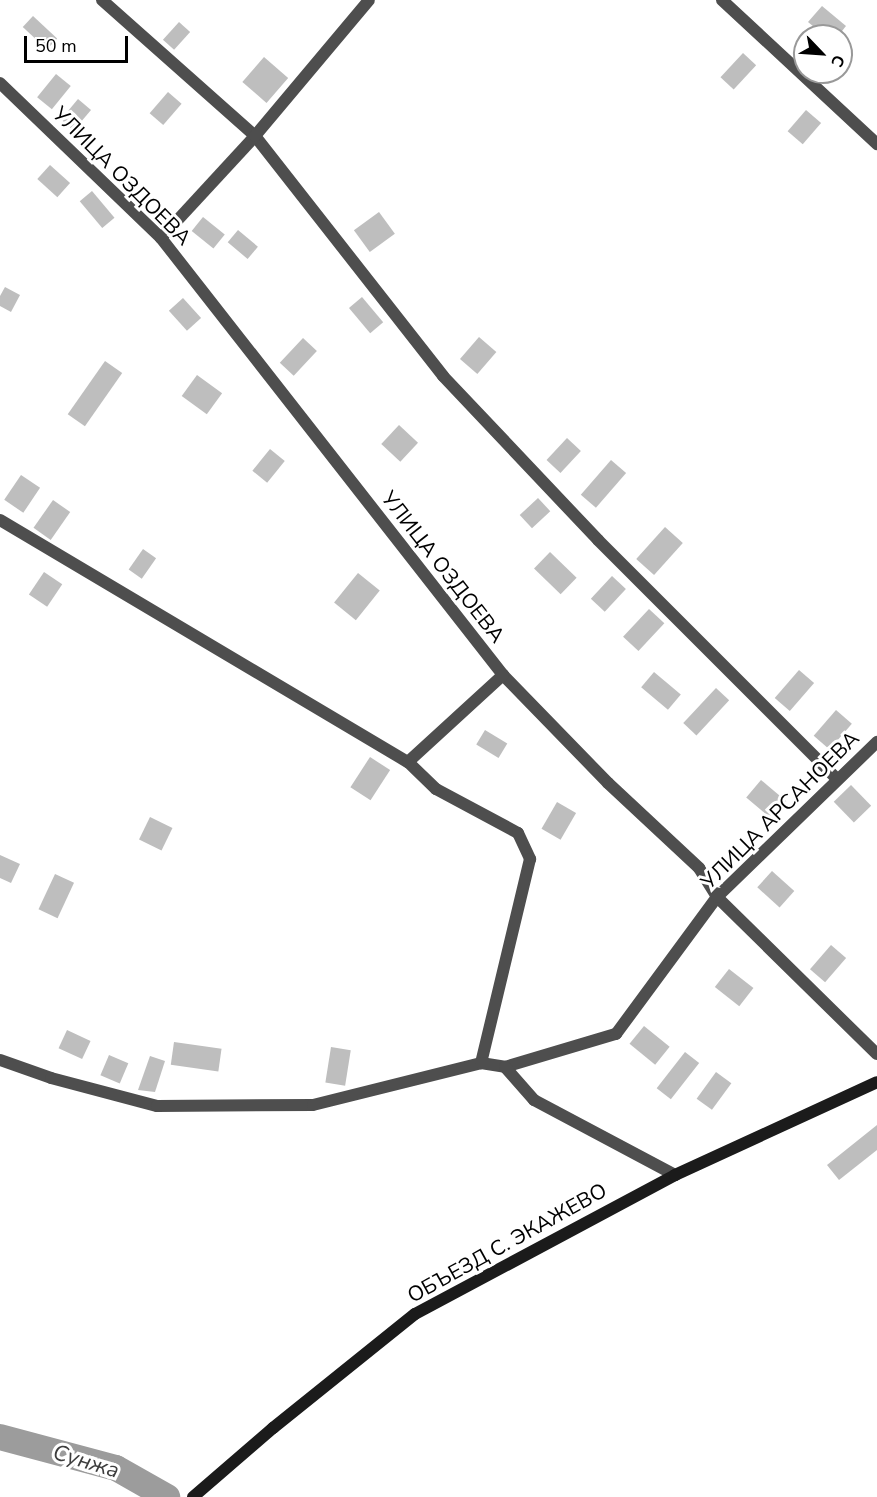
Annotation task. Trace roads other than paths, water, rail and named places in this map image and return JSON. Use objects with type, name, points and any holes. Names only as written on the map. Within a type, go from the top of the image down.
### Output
[{"type":"main road","name":"ОБЪЕЗД С. ЭКАЖЕВО","points":[[193,1497],[273,1428],[415,1314],[675,1175],[877,1082]]},
{"type":"street","points":[[102,0],[255,136],[443,376],[598,540],[837,779]]},
{"type":"street","points":[[161,238],[255,136],[369,0]]},
{"type":"street","points":[[723,0],[877,144]]},
{"type":"street","name":"УЛИЦА ОЗДОЕВА","points":[[0,83],[161,238],[503,675],[608,783],[699,868],[717,897],[877,1054]]},
{"type":"street","points":[[0,520],[95,579],[408,762],[436,789],[518,833],[530,859],[481,1063]]},
{"type":"street","points":[[408,762],[503,675]]},
{"type":"street","name":"УЛИЦА АРСАНОЕВА","points":[[0,1060],[51,1078],[157,1106],[313,1105],[481,1063],[506,1068],[615,1034],[717,897],[877,742]]},
{"type":"street","points":[[506,1068],[534,1100],[675,1175]]},
{"type":"waterway","name":"Сунжа","points":[[0,1437],[116,1468],[167,1497]]}]
